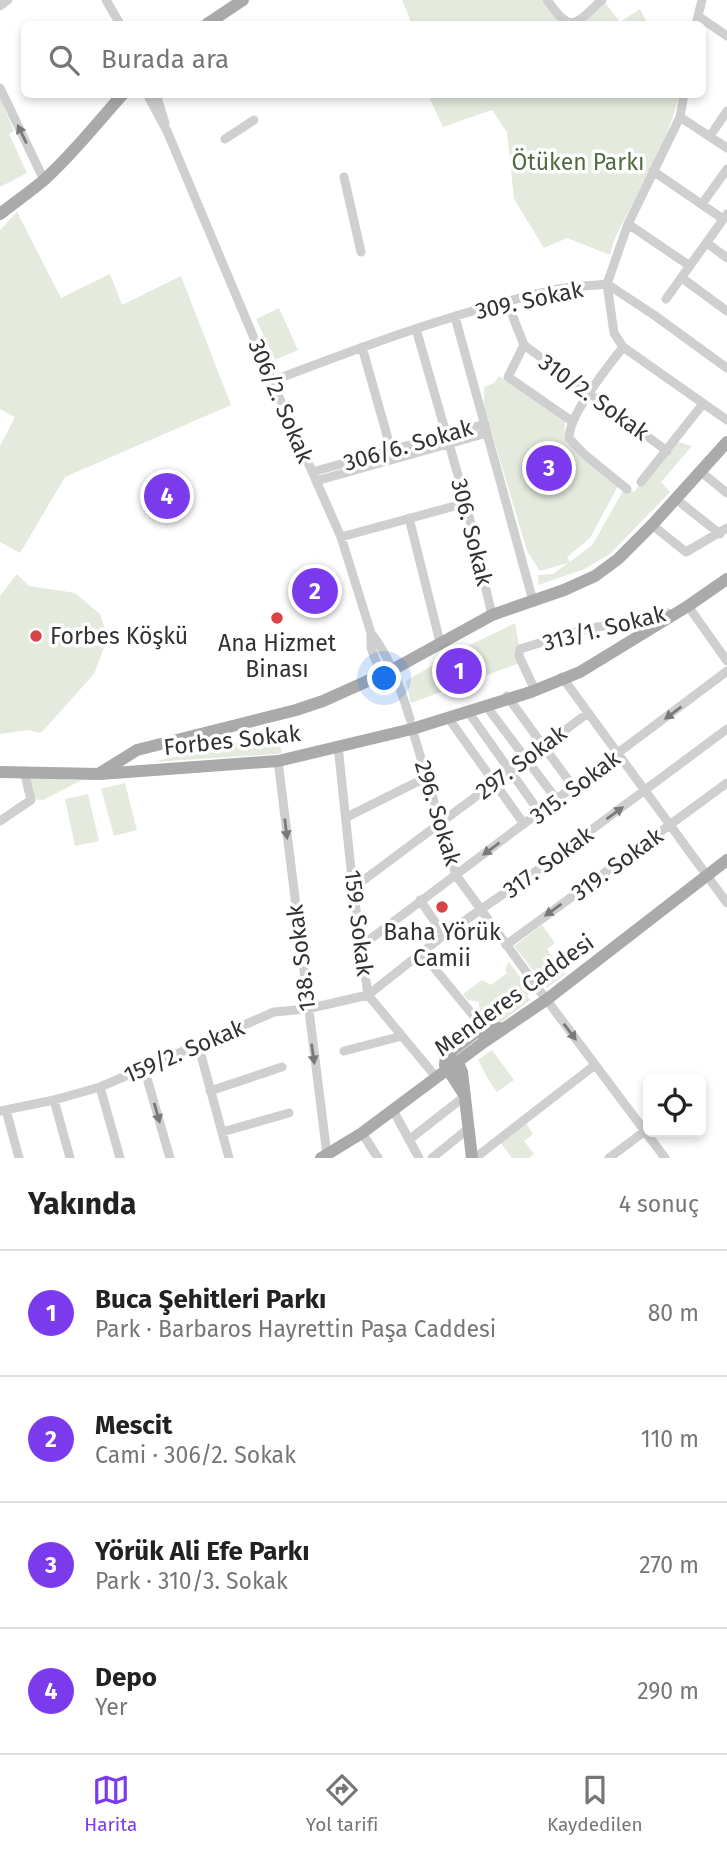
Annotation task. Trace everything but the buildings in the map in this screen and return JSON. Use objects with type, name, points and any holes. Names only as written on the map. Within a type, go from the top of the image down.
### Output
[{"type":"main road","points":[[212,21],[243,0]]},
{"type":"main road","points":[[0,214],[44,180],[120,98]]},
{"type":"main road","points":[[85,138],[97,132],[127,98]]},
{"type":"main road","points":[[100,774],[137,750],[296,710],[386,673],[492,615],[595,576],[618,559],[652,525],[727,444]]},
{"type":"main road","name":"Forbes Sokak","points":[[411,724],[449,719],[469,713],[562,677],[619,649],[688,606],[725,579]]},
{"type":"main road","name":"Forbes Sokak","points":[[0,772],[100,774],[278,761],[508,698],[533,686],[562,677]]},
{"type":"main road","name":"Menderes Caddesi","points":[[324,1156],[362,1133],[503,1028],[546,1000],[727,860]]},
{"type":"main road","points":[[473,1158],[465,1096],[453,1065],[445,1065],[446,1055],[475,1033],[503,1028]]},
{"type":"street","points":[[0,6],[8,0]]},
{"type":"street","points":[[106,0],[116,21]]},
{"type":"street","points":[[547,0],[563,21]]},
{"type":"street","points":[[579,21],[601,0]]},
{"type":"street","points":[[697,20],[702,0]]},
{"type":"street","points":[[706,25],[727,36]]},
{"type":"street","points":[[0,88],[44,180]]},
{"type":"street","points":[[149,98],[167,131]]},
{"type":"street","points":[[157,98],[167,131]]},
{"type":"street","name":"309. Sokak","points":[[272,381],[362,347],[454,317],[556,289],[607,284],[628,224],[680,117],[683,98]]},
{"type":"street","points":[[709,136],[727,111]]},
{"type":"street","points":[[680,117],[727,148]]},
{"type":"street","points":[[225,139],[254,120]]},
{"type":"street","name":"306/2. Sokak","points":[[167,131],[341,537],[371,633],[379,643],[386,673]]},
{"type":"street","points":[[702,204],[727,169]]},
{"type":"street","points":[[653,172],[725,216],[666,299]]},
{"type":"street","points":[[344,177],[361,252]]},
{"type":"street","points":[[628,224],[690,266]]},
{"type":"street","points":[[707,243],[727,258]]},
{"type":"street","points":[[682,278],[727,312]]},
{"type":"street","points":[[607,284],[614,333],[623,347],[727,420]]},
{"type":"street","points":[[607,284],[727,368]]},
{"type":"street","name":"310/2. Sokak","points":[[507,302],[524,345],[667,451]]},
{"type":"street","points":[[454,317],[533,601]]},
{"type":"street","name":"306. Sokak","points":[[416,329],[466,503],[492,615]]},
{"type":"street","points":[[524,345],[508,377],[573,422]]},
{"type":"street","points":[[362,347],[392,454]]},
{"type":"street","points":[[623,347],[589,392],[569,428],[569,438],[584,454],[627,489]]},
{"type":"street","points":[[641,482],[702,405]]},
{"type":"street","name":"306/6. Sokak","points":[[314,477],[486,428]]},
{"type":"street","points":[[701,472],[727,493]]},
{"type":"street","points":[[652,525],[686,552],[724,531],[676,499]]},
{"type":"street","points":[[341,537],[466,503]]},
{"type":"street","points":[[409,517],[439,642]]},
{"type":"street","points":[[688,606],[727,661]]},
{"type":"street","name":"313/1. Sokak","points":[[533,686],[519,656],[520,649],[578,631],[659,617],[688,606]]},
{"type":"street","name":"315. Sokak","points":[[361,946],[727,671]]},
{"type":"street","name":"296. Sokak","points":[[386,673],[411,724],[456,875],[643,1128]]},
{"type":"street","points":[[562,677],[727,903]]},
{"type":"street","points":[[508,698],[574,788]]},
{"type":"street","points":[[487,707],[557,800]]},
{"type":"street","points":[[469,713],[540,813]]},
{"type":"street","name":"297. Sokak","points":[[353,888],[587,713]]},
{"type":"street","points":[[449,719],[524,824]]},
{"type":"street","name":"317. Sokak","points":[[368,995],[444,935],[481,911],[727,729]]},
{"type":"street","name":"159. Sokak","points":[[338,746],[368,995],[436,1077]]},
{"type":"street","name":"138. Sokak","points":[[278,761],[324,1156]]},
{"type":"street","points":[[0,821],[31,800],[24,771]]},
{"type":"street","points":[[347,817],[427,776]]},
{"type":"street","name":"319. Sokak","points":[[506,945],[727,783]]},
{"type":"street","points":[[420,900],[444,935]]},
{"type":"street","points":[[422,953],[486,1031]]},
{"type":"street","name":"159/2. Sokak","points":[[3,1110],[100,1087],[274,1012],[307,1009],[368,995]]},
{"type":"street","points":[[344,1051],[402,1036]]},
{"type":"street","points":[[198,1044],[229,1158]]},
{"type":"street","points":[[473,1158],[595,1065]]},
{"type":"street","points":[[210,1091],[282,1067]]},
{"type":"street","points":[[144,1068],[170,1158]]},
{"type":"street","points":[[100,1087],[120,1158]]},
{"type":"street","points":[[410,1139],[465,1096]]},
{"type":"street","points":[[54,1100],[70,1158]]},
{"type":"street","points":[[3,1110],[19,1158]]},
{"type":"street","points":[[393,1110],[419,1158]]},
{"type":"street","points":[[222,1132],[289,1113]]},
{"type":"street","points":[[432,1158],[469,1128]]},
{"type":"street","points":[[609,1158],[643,1132]]},
{"type":"street","points":[[362,1133],[378,1158]]},
{"type":"street","name":"296. Sokak","points":[[649,1137],[665,1158]]},
{"type":"green space","points":[[402,0],[547,0],[566,21],[411,21]]},
{"type":"green space","points":[[603,0],[619,21],[573,21]]},
{"type":"green space","points":[[640,9],[646,21],[622,21]]},
{"type":"green space","points":[[0,98],[14,131],[9,134],[27,173],[0,187]]},
{"type":"green space","name":"Ötüken Parkı","points":[[429,98],[678,98],[666,136],[617,234],[610,255],[567,238],[544,248],[514,199],[507,132],[492,110],[443,127]]},
{"type":"green space","points":[[17,212],[61,298],[110,274],[122,305],[181,276],[231,405],[65,477],[20,553],[0,542],[0,446],[15,417],[0,409],[0,230]]},
{"type":"green space","points":[[279,308],[298,350],[275,360],[256,319]]},
{"type":"green space","points":[[499,376],[565,422],[564,439],[581,456],[619,484],[590,538],[567,557],[570,562],[593,544],[625,487],[634,492],[674,441],[692,446],[661,482],[670,492],[611,553],[585,569],[538,585],[538,575],[553,574],[568,563],[540,571],[527,551],[484,406],[484,387],[494,383]]},
{"type":"green space","points":[[17,574],[29,586],[75,593],[100,614],[108,637],[94,674],[41,733],[28,730],[0,734],[0,596]]},
{"type":"green space","points":[[515,623],[522,662],[411,703],[406,681],[456,652]]},
{"type":"green space","points":[[277,734],[282,753],[152,762]]},
{"type":"green space","points":[[29,778],[82,780],[43,800],[32,799]]},
{"type":"green space","points":[[125,783],[137,830],[114,836],[101,789]]},
{"type":"green space","points":[[88,794],[99,841],[75,846],[65,799]]},
{"type":"green space","points":[[542,925],[555,943],[547,949],[565,974],[547,988],[514,946]]},
{"type":"green space","points":[[509,962],[531,992],[527,996],[530,1000],[499,1024],[489,1019],[485,1021],[480,1015],[479,1002],[468,1000],[463,994],[482,980],[491,985],[507,973],[505,969]]},
{"type":"green space","points":[[492,1050],[514,1080],[497,1092],[478,1060]]},
{"type":"green space","points":[[526,1123],[533,1134],[524,1141],[534,1154],[529,1158],[512,1158],[500,1142]]},
{"type":"place","name":"Yörük Ali Efe Parkı","points":[[549,468]]},
{"type":"place","name":"Depo","points":[[167,496]]},
{"type":"place","name":"Mescit","points":[[315,591]]},
{"type":"place","name":"Ana Hizmet Binası","points":[[277,618]]},
{"type":"place","name":"Forbes Köşkü","points":[[36,636]]},
{"type":"place","name":"Buca Şehitleri Parkı","points":[[459,671]]},
{"type":"place","name":"Baha Yörük Camii","points":[[442,907]]}]
